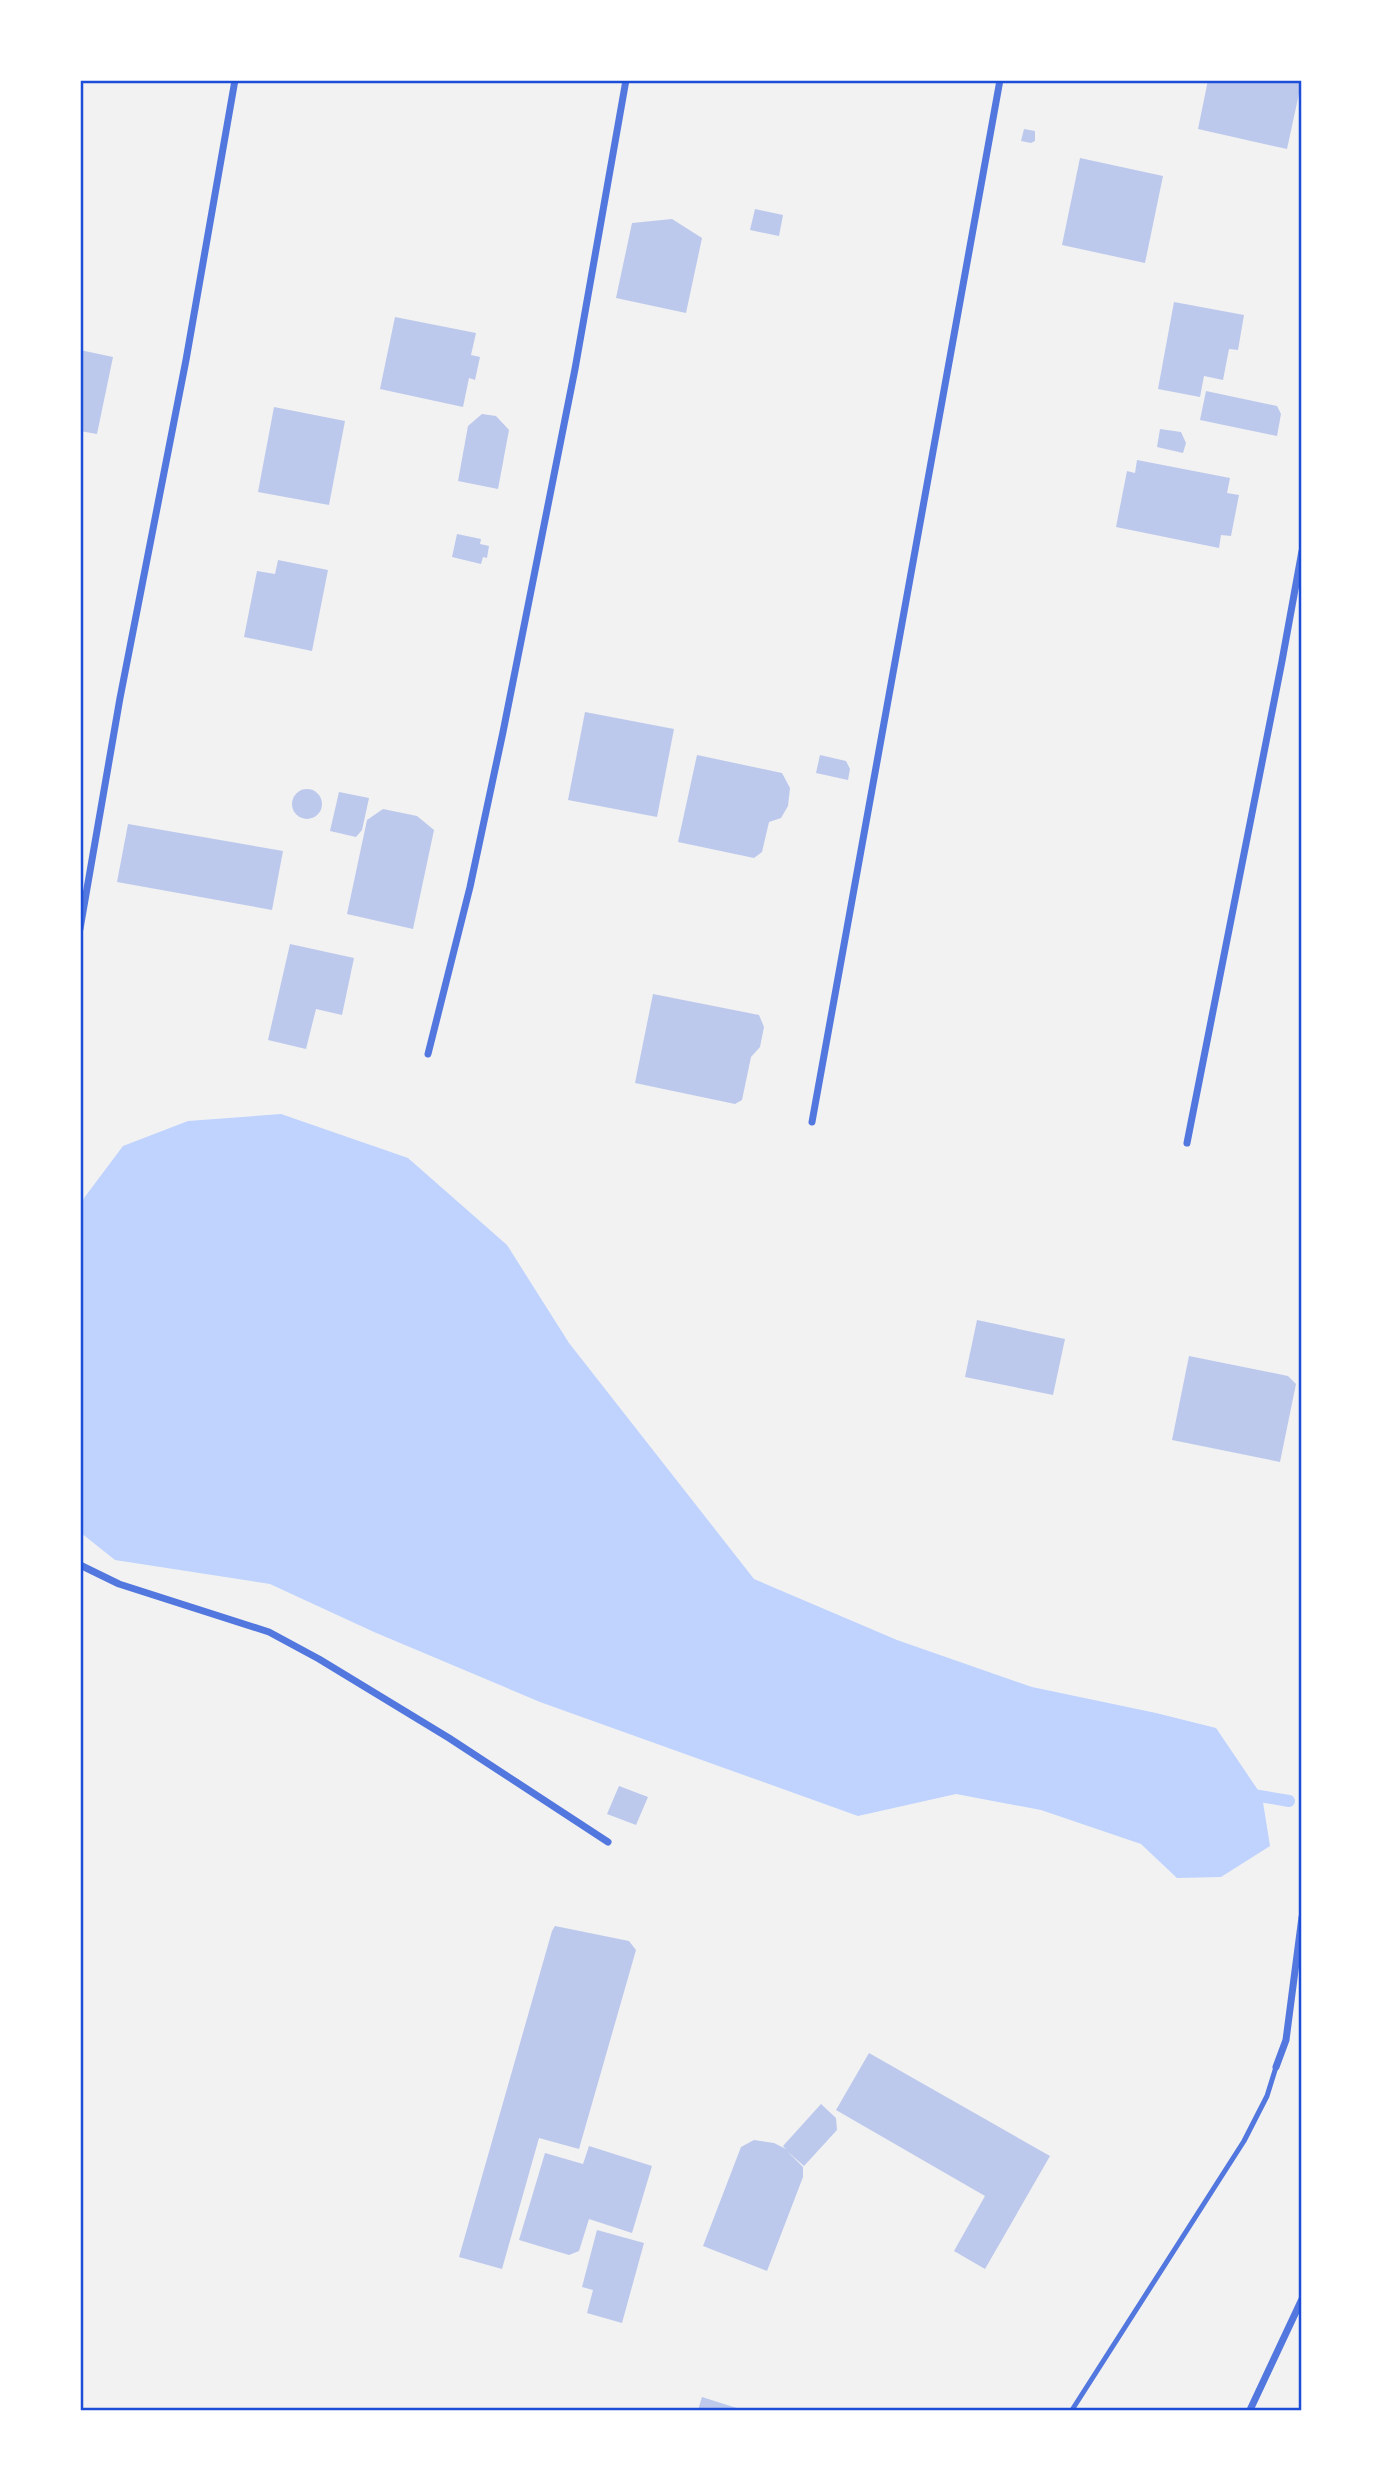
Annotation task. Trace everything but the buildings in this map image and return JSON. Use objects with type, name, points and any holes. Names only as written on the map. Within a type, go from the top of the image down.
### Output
[{"type":"street","points":[[80,929],[120,698],[186,360],[235,80]]},
{"type":"street","points":[[428,1054],[470,887],[503,733],[575,369],[626,80]]},
{"type":"street","points":[[812,1122],[1000,80]]},
{"type":"street","points":[[1187,1143],[1282,661],[1301,551]]},
{"type":"street","points":[[80,1565],[119,1584],[269,1632],[319,1659],[449,1738],[608,1842]]},
{"type":"street","points":[[1276,2067],[1286,2040],[1301,1919]]},
{"type":"street","points":[[1250,2410],[1301,2299]]},
{"type":"lane","points":[[1072,2410],[1244,2141],[1267,2096],[1276,2067]]},
{"type":"water","points":[[281,1114],[408,1158],[507,1245],[569,1343],[754,1579],[897,1640],[1032,1687],[1216,1728],[1262,1796],[1270,1846],[1221,1877],[1177,1878],[1141,1844],[1041,1810],[956,1794],[858,1816],[540,1702],[374,1632],[270,1584],[115,1560],[81,1533],[80,1210],[84,1198],[123,1146],[188,1121]]},
{"type":"waterway","points":[[1248,1794],[1289,1801]]}]
